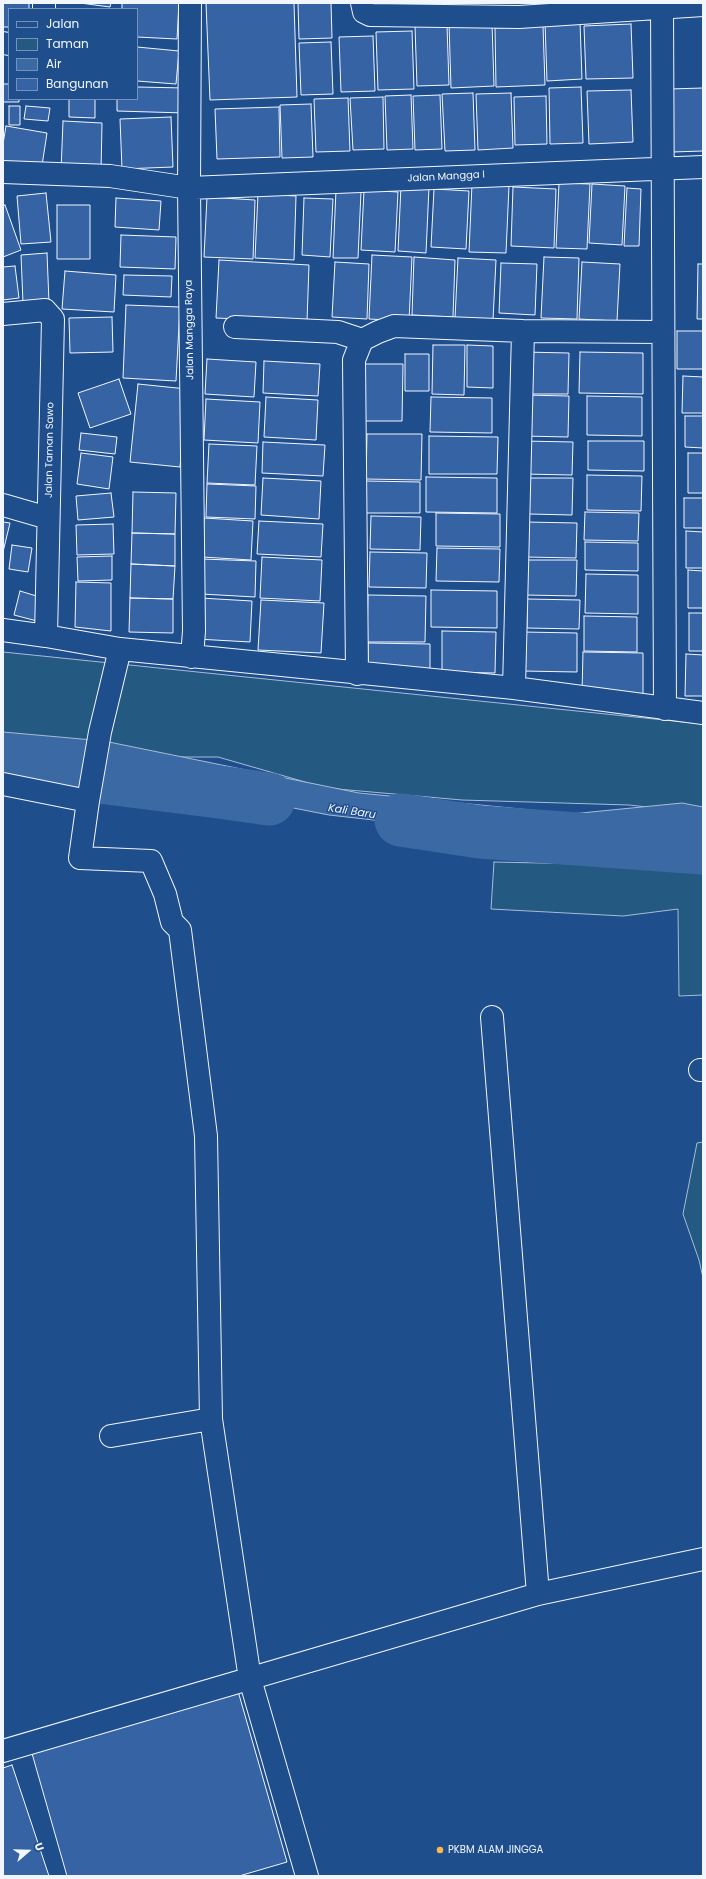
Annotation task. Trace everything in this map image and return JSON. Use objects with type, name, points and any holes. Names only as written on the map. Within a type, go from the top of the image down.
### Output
[{"type":"street","name":"Jalan Mangga Raya","points":[[190,3],[189,188],[194,631],[192,657]]},
{"type":"street","points":[[362,3],[364,12],[370,15],[662,5],[703,5]]},
{"type":"street","points":[[662,5],[665,709]]},
{"type":"street","name":"Jalan Mangga I","points":[[3,172],[110,176],[189,188],[703,167]]},
{"type":"street","name":"Jalan Taman Sawo","points":[[3,314],[46,310],[53,319],[46,636]]},
{"type":"street","points":[[356,674],[354,360],[362,340],[394,326],[523,331],[664,332]]},
{"type":"street","points":[[235,327],[338,332],[362,340]]},
{"type":"street","points":[[514,688],[523,331]]},
{"type":"street","points":[[3,505],[48,518]]},
{"type":"street","points":[[3,630],[120,649],[356,674],[514,688],[665,709],[703,712]]},
{"type":"street","points":[[120,649],[100,732],[80,858],[151,861],[165,894],[172,922],[180,930],[206,1136],[211,1418],[250,1679],[307,1876]]},
{"type":"street","points":[[3,784],[88,801]]},
{"type":"street","points":[[492,1017],[538,1594]]},
{"type":"street","points":[[111,1436],[211,1418]]},
{"type":"street","points":[[3,1751],[538,1594],[703,1559]]},
{"type":"green space","points":[[3,652],[703,724],[703,813],[629,805],[462,800],[326,788],[218,757],[175,757],[3,736]]},
{"type":"green space","points":[[494,862],[677,866],[703,869],[703,995],[679,996],[678,909],[623,916],[491,909]]},
{"type":"green space","points":[[703,1142],[703,1278],[699,1260],[683,1214],[697,1143]]},
{"type":"water","points":[[3,732],[104,741],[359,793],[571,814],[682,803],[703,807],[703,855],[329,815],[126,775],[3,768]]},
{"type":"building","points":[[3,3],[29,3],[29,8],[8,8],[8,27],[3,27]]},
{"type":"building","points":[[80,3],[111,3],[110,7]]},
{"type":"building","points":[[122,3],[179,3],[177,39],[138,37],[138,8],[122,8]]},
{"type":"building","points":[[206,3],[294,3],[297,97],[210,100]]},
{"type":"building","points":[[298,3],[331,3],[332,38],[299,39]]},
{"type":"building","points":[[580,22],[582,79],[547,81],[545,23]]},
{"type":"building","points":[[492,23],[494,86],[451,88],[449,24]]},
{"type":"building","points":[[631,24],[633,78],[586,79],[584,26]]},
{"type":"building","points":[[447,25],[449,85],[417,86],[415,26]]},
{"type":"building","points":[[543,26],[545,85],[496,87],[495,28]]},
{"type":"building","points":[[412,31],[414,89],[378,90],[376,32]]},
{"type":"building","points":[[373,36],[375,91],[341,92],[339,37]]},
{"type":"building","points":[[331,42],[333,94],[301,95],[299,43]]},
{"type":"building","points":[[138,47],[179,51],[176,84],[138,81]]},
{"type":"building","points":[[3,84],[8,84],[8,100],[19,100],[19,102],[3,102]]},
{"type":"building","points":[[138,87],[185,88],[185,113],[117,111],[117,100],[138,100]]},
{"type":"building","points":[[581,87],[583,143],[550,144],[549,88]]},
{"type":"building","points":[[703,88],[703,151],[672,152],[669,89]]},
{"type":"building","points":[[631,90],[633,142],[589,144],[587,91]]},
{"type":"building","points":[[473,93],[475,150],[445,151],[442,94]]},
{"type":"building","points":[[511,93],[513,148],[478,150],[476,94]]},
{"type":"building","points":[[411,95],[413,149],[387,150],[385,96]]},
{"type":"building","points":[[440,95],[442,149],[415,150],[413,96]]},
{"type":"building","points":[[546,96],[547,144],[515,145],[514,97]]},
{"type":"building","points":[[383,97],[384,149],[353,150],[350,98]]},
{"type":"building","points":[[348,98],[350,151],[316,152],[314,99]]},
{"type":"building","points":[[69,100],[95,100],[95,118],[69,117]]},
{"type":"building","points":[[311,104],[313,157],[282,158],[280,105]]},
{"type":"building","points":[[9,106],[20,106],[20,125],[9,125]]},
{"type":"building","points":[[26,106],[50,108],[48,121],[24,119]]},
{"type":"building","points":[[279,107],[280,157],[217,159],[215,109]]},
{"type":"building","points":[[171,117],[173,167],[122,169],[120,119]]},
{"type":"building","points":[[63,121],[102,123],[101,172],[61,171]]},
{"type":"building","points":[[6,126],[47,133],[41,172],[3,165],[3,144]]},
{"type":"building","points":[[559,183],[590,184],[587,249],[556,248]]},
{"type":"building","points":[[472,184],[509,186],[506,253],[469,252]]},
{"type":"building","points":[[592,184],[625,186],[622,245],[589,243]]},
{"type":"building","points":[[401,186],[429,187],[426,253],[398,251]]},
{"type":"building","points":[[513,187],[556,189],[554,248],[511,246]]},
{"type":"building","points":[[627,188],[641,189],[639,246],[624,246]]},
{"type":"building","points":[[434,189],[469,191],[466,249],[431,247]]},
{"type":"building","points":[[336,190],[361,192],[358,258],[333,258]]},
{"type":"building","points":[[364,190],[398,192],[395,252],[361,250]]},
{"type":"building","points":[[46,193],[51,242],[21,244],[17,196]]},
{"type":"building","points":[[258,194],[296,196],[294,260],[255,258]]},
{"type":"building","points":[[207,197],[255,200],[253,259],[204,257]]},
{"type":"building","points":[[116,198],[161,201],[159,230],[115,227]]},
{"type":"building","points":[[304,198],[333,199],[330,257],[302,255]]},
{"type":"building","points":[[5,205],[21,250],[3,257],[3,206]]},
{"type":"building","points":[[57,205],[90,205],[90,259],[57,259]]},
{"type":"building","points":[[121,235],[176,237],[175,269],[120,267]]},
{"type":"building","points":[[47,253],[49,302],[23,303],[21,255]]},
{"type":"building","points":[[372,255],[412,257],[409,321],[369,319]]},
{"type":"building","points":[[414,257],[455,260],[453,317],[412,315]]},
{"type":"building","points":[[544,257],[579,258],[577,319],[541,318]]},
{"type":"building","points":[[458,258],[496,260],[493,320],[455,318]]},
{"type":"building","points":[[219,260],[309,265],[307,322],[216,318]]},
{"type":"building","points":[[335,262],[369,264],[367,319],[332,317]]},
{"type":"building","points":[[582,262],[620,264],[617,321],[579,319]]},
{"type":"building","points":[[501,263],[537,264],[535,315],[499,313]]},
{"type":"building","points":[[698,264],[703,264],[703,319],[697,319]]},
{"type":"building","points":[[15,266],[19,298],[3,300],[3,267]]},
{"type":"building","points":[[65,271],[116,275],[114,312],[62,309]]},
{"type":"building","points":[[124,275],[172,276],[171,297],[123,295]]},
{"type":"building","points":[[126,305],[180,307],[176,381],[123,378]]},
{"type":"building","points":[[112,317],[113,352],[70,353],[69,318]]},
{"type":"building","points":[[677,331],[703,331],[703,369],[677,369]]},
{"type":"building","points":[[433,345],[465,345],[464,395],[432,394]]},
{"type":"building","points":[[467,345],[493,346],[493,388],[467,387]]},
{"type":"building","points":[[523,352],[569,353],[568,394],[523,394]]},
{"type":"building","points":[[580,352],[643,353],[643,394],[579,393]]},
{"type":"building","points":[[405,354],[429,354],[429,391],[405,391]]},
{"type":"building","points":[[207,359],[256,362],[254,397],[205,394]]},
{"type":"building","points":[[264,361],[320,364],[318,396],[263,393]]},
{"type":"building","points":[[364,364],[403,364],[402,421],[364,421]]},
{"type":"building","points":[[683,376],[703,377],[703,413],[682,413]]},
{"type":"building","points":[[119,379],[131,414],[90,428],[78,393]]},
{"type":"building","points":[[138,384],[187,389],[180,467],[130,462]]},
{"type":"building","points":[[523,395],[569,396],[568,437],[523,436]]},
{"type":"building","points":[[587,396],[642,397],[642,436],[587,435]]},
{"type":"building","points":[[266,397],[318,400],[316,440],[264,437]]},
{"type":"building","points":[[431,397],[492,398],[492,433],[430,432]]},
{"type":"building","points":[[206,399],[260,402],[258,443],[204,440]]},
{"type":"building","points":[[685,416],[703,416],[703,448],[685,447]]},
{"type":"building","points":[[81,433],[117,437],[115,454],[79,450]]},
{"type":"building","points":[[367,434],[422,434],[421,480],[366,479]]},
{"type":"building","points":[[429,436],[498,437],[497,474],[429,474]]},
{"type":"building","points":[[523,441],[573,442],[572,475],[523,474]]},
{"type":"building","points":[[588,441],[644,441],[644,471],[588,470]]},
{"type":"building","points":[[263,442],[325,445],[323,476],[262,473]]},
{"type":"building","points":[[209,444],[257,446],[255,485],[207,483]]},
{"type":"building","points":[[81,453],[113,457],[109,489],[77,484]]},
{"type":"building","points":[[688,453],[703,453],[703,493],[688,493]]},
{"type":"building","points":[[587,475],[642,476],[641,511],[587,510]]},
{"type":"building","points":[[426,477],[497,478],[497,513],[426,512]]},
{"type":"building","points":[[263,478],[321,481],[319,519],[261,515]]},
{"type":"building","points":[[529,478],[573,478],[572,515],[529,514]]},
{"type":"building","points":[[366,481],[420,482],[420,513],[366,513]]},
{"type":"building","points":[[207,484],[256,486],[255,519],[206,517]]},
{"type":"building","points":[[133,492],[176,493],[175,534],[132,533]]},
{"type":"building","points":[[111,493],[114,517],[78,520],[76,496]]},
{"type":"building","points":[[684,498],[703,498],[703,528],[684,528]]},
{"type":"building","points":[[585,512],[639,513],[638,541],[584,540]]},
{"type":"building","points":[[436,513],[500,514],[500,547],[436,546]]},
{"type":"building","points":[[371,516],[421,517],[420,550],[370,549]]},
{"type":"building","points":[[204,518],[253,521],[251,560],[202,557]]},
{"type":"building","points":[[259,521],[323,524],[321,557],[257,554]]},
{"type":"building","points":[[3,522],[10,523],[3,552]]},
{"type":"building","points":[[526,522],[577,523],[576,558],[526,557]]},
{"type":"building","points":[[113,524],[114,554],[77,555],[76,525]]},
{"type":"building","points":[[686,531],[703,532],[703,568],[686,568]]},
{"type":"building","points":[[132,533],[175,534],[175,566],[131,564]]},
{"type":"building","points":[[585,542],[638,543],[638,571],[585,570]]},
{"type":"building","points":[[12,545],[32,548],[28,572],[9,569]]},
{"type":"building","points":[[437,548],[500,549],[499,582],[436,581]]},
{"type":"building","points":[[370,552],[427,553],[426,588],[369,587]]},
{"type":"building","points":[[112,556],[112,580],[78,581],[77,557]]},
{"type":"building","points":[[262,557],[322,560],[320,601],[260,598]]},
{"type":"building","points":[[202,559],[256,561],[255,597],[201,594]]},
{"type":"building","points":[[525,560],[577,560],[576,596],[525,595]]},
{"type":"building","points":[[131,564],[175,566],[173,599],[130,598]]},
{"type":"building","points":[[688,570],[703,571],[703,608],[688,608]]},
{"type":"building","points":[[586,574],[638,575],[638,614],[585,613]]},
{"type":"building","points":[[76,582],[111,583],[111,631],[75,627]]},
{"type":"building","points":[[431,590],[497,591],[497,628],[431,627]]},
{"type":"building","points":[[20,591],[43,598],[37,621],[14,615]]},
{"type":"building","points":[[368,595],[426,596],[425,642],[367,642]]},
{"type":"building","points":[[130,598],[173,599],[173,633],[129,632]]},
{"type":"building","points":[[200,598],[252,601],[250,642],[197,639]]},
{"type":"building","points":[[527,599],[580,600],[579,629],[527,628]]},
{"type":"building","points":[[261,600],[324,603],[321,653],[258,650]]},
{"type":"building","points":[[689,613],[703,613],[703,651],[689,651]]},
{"type":"building","points":[[584,616],[637,617],[637,652],[584,651]]},
{"type":"building","points":[[442,631],[496,632],[495,673],[442,672]]},
{"type":"building","points":[[523,632],[577,633],[577,672],[523,671]]},
{"type":"building","points":[[368,643],[430,644],[430,669],[368,668]]},
{"type":"building","points":[[583,652],[643,653],[643,694],[582,693]]},
{"type":"building","points":[[686,654],[703,655],[703,696],[685,696]]},
{"type":"building","points":[[238,1691],[287,1862],[239,1876],[67,1876],[31,1750]]},
{"type":"building","points":[[12,1765],[49,1876],[3,1876],[3,1768]]},
{"type":"waterway","name":"Kali Baru","points":[[3,765],[269,799]]},
{"type":"waterway","name":"Kali Baru","points":[[401,820],[480,832],[703,848]]},
{"type":"place","name":"PKBM ALAM JINGGA","points":[[440,1850]]}]
